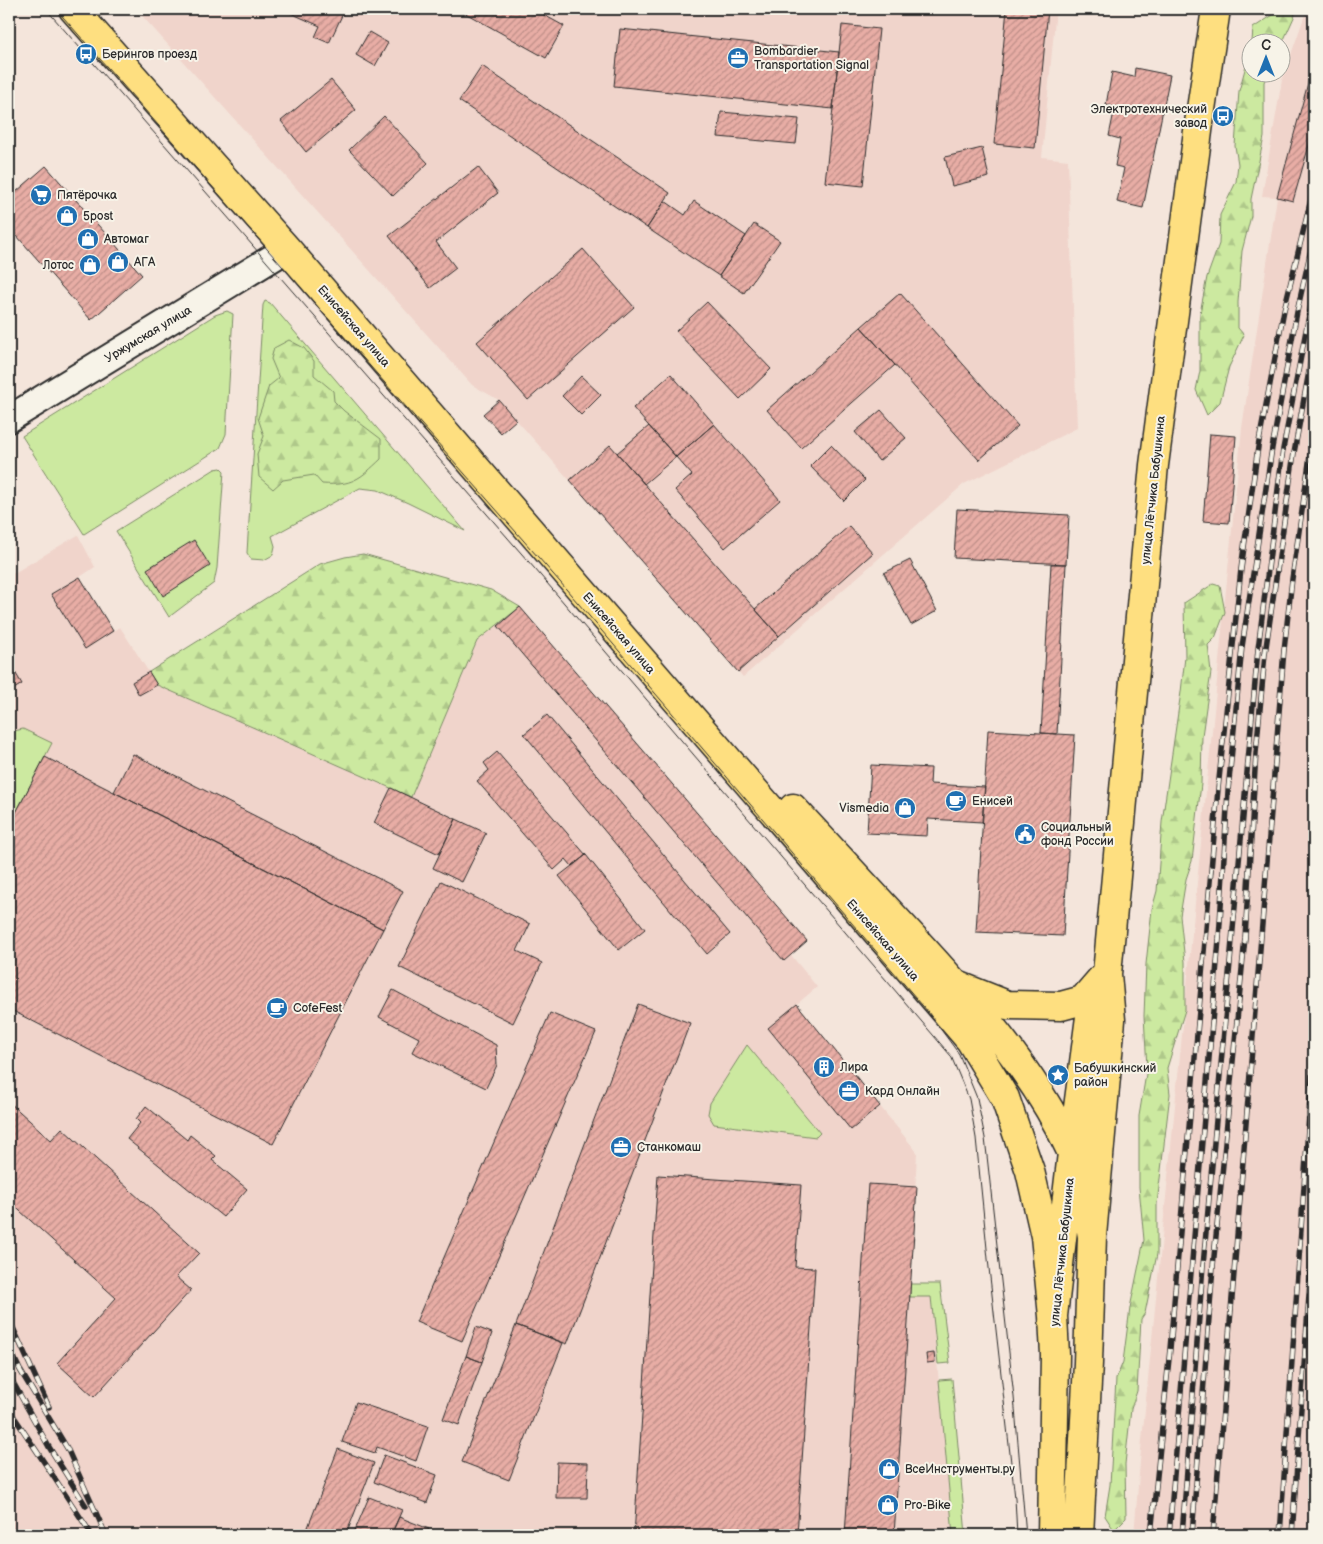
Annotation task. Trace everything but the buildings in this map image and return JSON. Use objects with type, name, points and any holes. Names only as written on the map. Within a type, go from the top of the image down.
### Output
[{"type":"main road","name":"Енисейская улица","points":[[73,9],[287,248],[970,1040],[1004,1098],[1030,1172],[1044,1236],[1053,1316]]},
{"type":"main road","name":"Енисейская улица","points":[[96,9],[301,240],[774,787],[957,986],[1021,1065],[1072,1153],[1084,1194],[1092,1236]]},
{"type":"main road","name":"улица Лётчика Бабушкина","points":[[1079,1535],[1088,1363],[1092,1236],[1111,1020],[1107,974],[1154,465],[1198,126],[1216,9]]},
{"type":"main road","points":[[957,986],[1007,1005],[1061,1006],[1083,1000],[1107,974]]},
{"type":"main road","name":"улица Лётчика Бабушкина","points":[[1052,1535],[1055,1355],[1053,1316],[1090,1017],[1107,974]]},
{"type":"street","name":"Уржумская улица","points":[[9,419],[287,248]]},
{"type":"shaded area","points":[[136,9],[1056,9],[1042,157],[1068,160],[1077,428],[964,484],[743,677],[499,400],[472,385]]},
{"type":"shaded area","points":[[1307,9],[1314,9],[1314,1535],[1134,1535],[1242,428],[1277,197],[1262,196],[1282,82],[1290,82],[1290,57]]},
{"type":"shaded area","points":[[78,535],[95,567],[80,577],[113,631],[120,627],[157,685],[411,797],[477,641],[520,607],[807,941],[791,955],[817,987],[797,1004],[917,1152],[910,1297],[931,1297],[953,1535],[9,1535],[9,576]]},
{"type":"green space","points":[[1293,11],[1295,15],[1287,32],[1253,32],[1253,28],[1276,13]]},
{"type":"green space","points":[[1241,82],[1264,82],[1264,137],[1251,199],[1251,216],[1242,251],[1238,328],[1244,335],[1229,367],[1220,402],[1207,415],[1196,390],[1200,371],[1200,313],[1207,277],[1219,244],[1220,215],[1236,182],[1238,164],[1235,146],[1239,91]]},
{"type":"green space","points":[[265,301],[270,303],[465,531],[378,490],[360,488],[272,536],[275,546],[273,555],[264,560],[251,559],[247,553],[263,305]]},
{"type":"green space","points":[[227,311],[233,314],[226,434],[220,448],[84,534],[22,436],[215,315]]},
{"type":"green space","points":[[289,340],[304,348],[314,361],[314,375],[333,391],[334,401],[381,439],[381,459],[355,480],[341,484],[322,484],[314,475],[283,480],[273,489],[259,477],[257,454],[264,436],[258,418],[269,386],[279,378],[271,359],[274,348]]},
{"type":"green space","points":[[221,468],[224,471],[217,568],[214,583],[169,617],[116,531],[215,469]]},
{"type":"green space","points":[[363,554],[491,590],[520,607],[477,641],[411,797],[157,685],[149,672],[320,564]]},
{"type":"green space","points":[[1213,584],[1220,586],[1225,612],[1215,638],[1208,645],[1211,672],[1202,736],[1201,784],[1192,861],[1186,879],[1180,916],[1185,962],[1185,1010],[1167,1068],[1170,1094],[1157,1204],[1157,1254],[1145,1313],[1141,1319],[1137,1391],[1131,1409],[1125,1464],[1126,1518],[1114,1530],[1105,1516],[1110,1485],[1116,1379],[1123,1362],[1130,1308],[1144,1240],[1139,1187],[1139,1116],[1147,1068],[1144,1016],[1146,964],[1152,909],[1157,891],[1162,822],[1185,657],[1184,603]]},
{"type":"green space","points":[[23,729],[52,743],[9,826],[9,734]]},
{"type":"green space","points":[[747,1045],[820,1133],[816,1137],[714,1124],[708,1114],[710,1103]]},
{"type":"green space","points":[[910,1284],[940,1284],[950,1363],[938,1364],[931,1297],[910,1297]]},
{"type":"green space","points":[[952,1379],[966,1535],[953,1535],[939,1380]]},
{"type":"tram line","points":[[46,9],[535,569],[951,1056],[969,1099],[976,1138],[1015,1498],[1017,1535]]},
{"type":"tram line","points":[[56,9],[560,582],[928,1012],[959,1054],[977,1098],[985,1138],[1014,1397],[1026,1535]]},
{"type":"railway","points":[[1151,1535],[1170,1349],[1218,789],[1241,569],[1258,447],[1284,310],[1314,187]]},
{"type":"railway","points":[[1169,1535],[1219,939],[1228,791],[1242,647],[1272,448],[1297,312],[1314,236]]},
{"type":"railway","points":[[1182,1535],[1203,1266],[1258,649],[1283,449],[1314,289]]},
{"type":"railway","points":[[1192,1535],[1213,1267],[1245,938],[1256,753],[1265,654],[1294,453],[1314,344]]},
{"type":"railway","points":[[1213,1535],[1284,650],[1292,579],[1314,429]]},
{"type":"railway","points":[[1280,1535],[1314,1041]]},
{"type":"railway","points":[[1292,1535],[1314,1225]]},
{"type":"railway","points":[[9,1319],[49,1407]]},
{"type":"railway","points":[[9,1347],[20,1370],[67,1448],[106,1535]]},
{"type":"railway","points":[[9,1375],[49,1447],[86,1506]]},
{"type":"railway","points":[[9,1409],[92,1535]]},
{"type":"place","name":"Берингов проезд","points":[[86,54]]},
{"type":"place","name":"Bombardier Transportation Signal","points":[[738,58]]},
{"type":"place","name":"Электротехнический завод","points":[[1223,116]]},
{"type":"place","name":"Пятёрочка","points":[[41,195]]},
{"type":"place","name":"5post","points":[[67,216]]},
{"type":"place","name":"Автомаг","points":[[88,239]]},
{"type":"place","name":"АГА","points":[[118,262]]},
{"type":"place","name":"Лотос","points":[[90,265]]},
{"type":"place","name":"Енисей","points":[[956,801]]},
{"type":"place","name":"Vismedia","points":[[905,808]]},
{"type":"place","name":"Социальный фонд России","points":[[1025,834]]},
{"type":"place","name":"CofeFest","points":[[277,1008]]},
{"type":"place","name":"Лира","points":[[824,1067]]},
{"type":"place","name":"Бабушкинский район","points":[[1058,1075]]},
{"type":"place","name":"Кард Онлайн","points":[[849,1091]]},
{"type":"place","name":"Станкомаш","points":[[621,1147]]},
{"type":"place","name":"ВсеИнструменты.ру","points":[[889,1469]]},
{"type":"place","name":"Pro-Bike","points":[[888,1505]]}]
